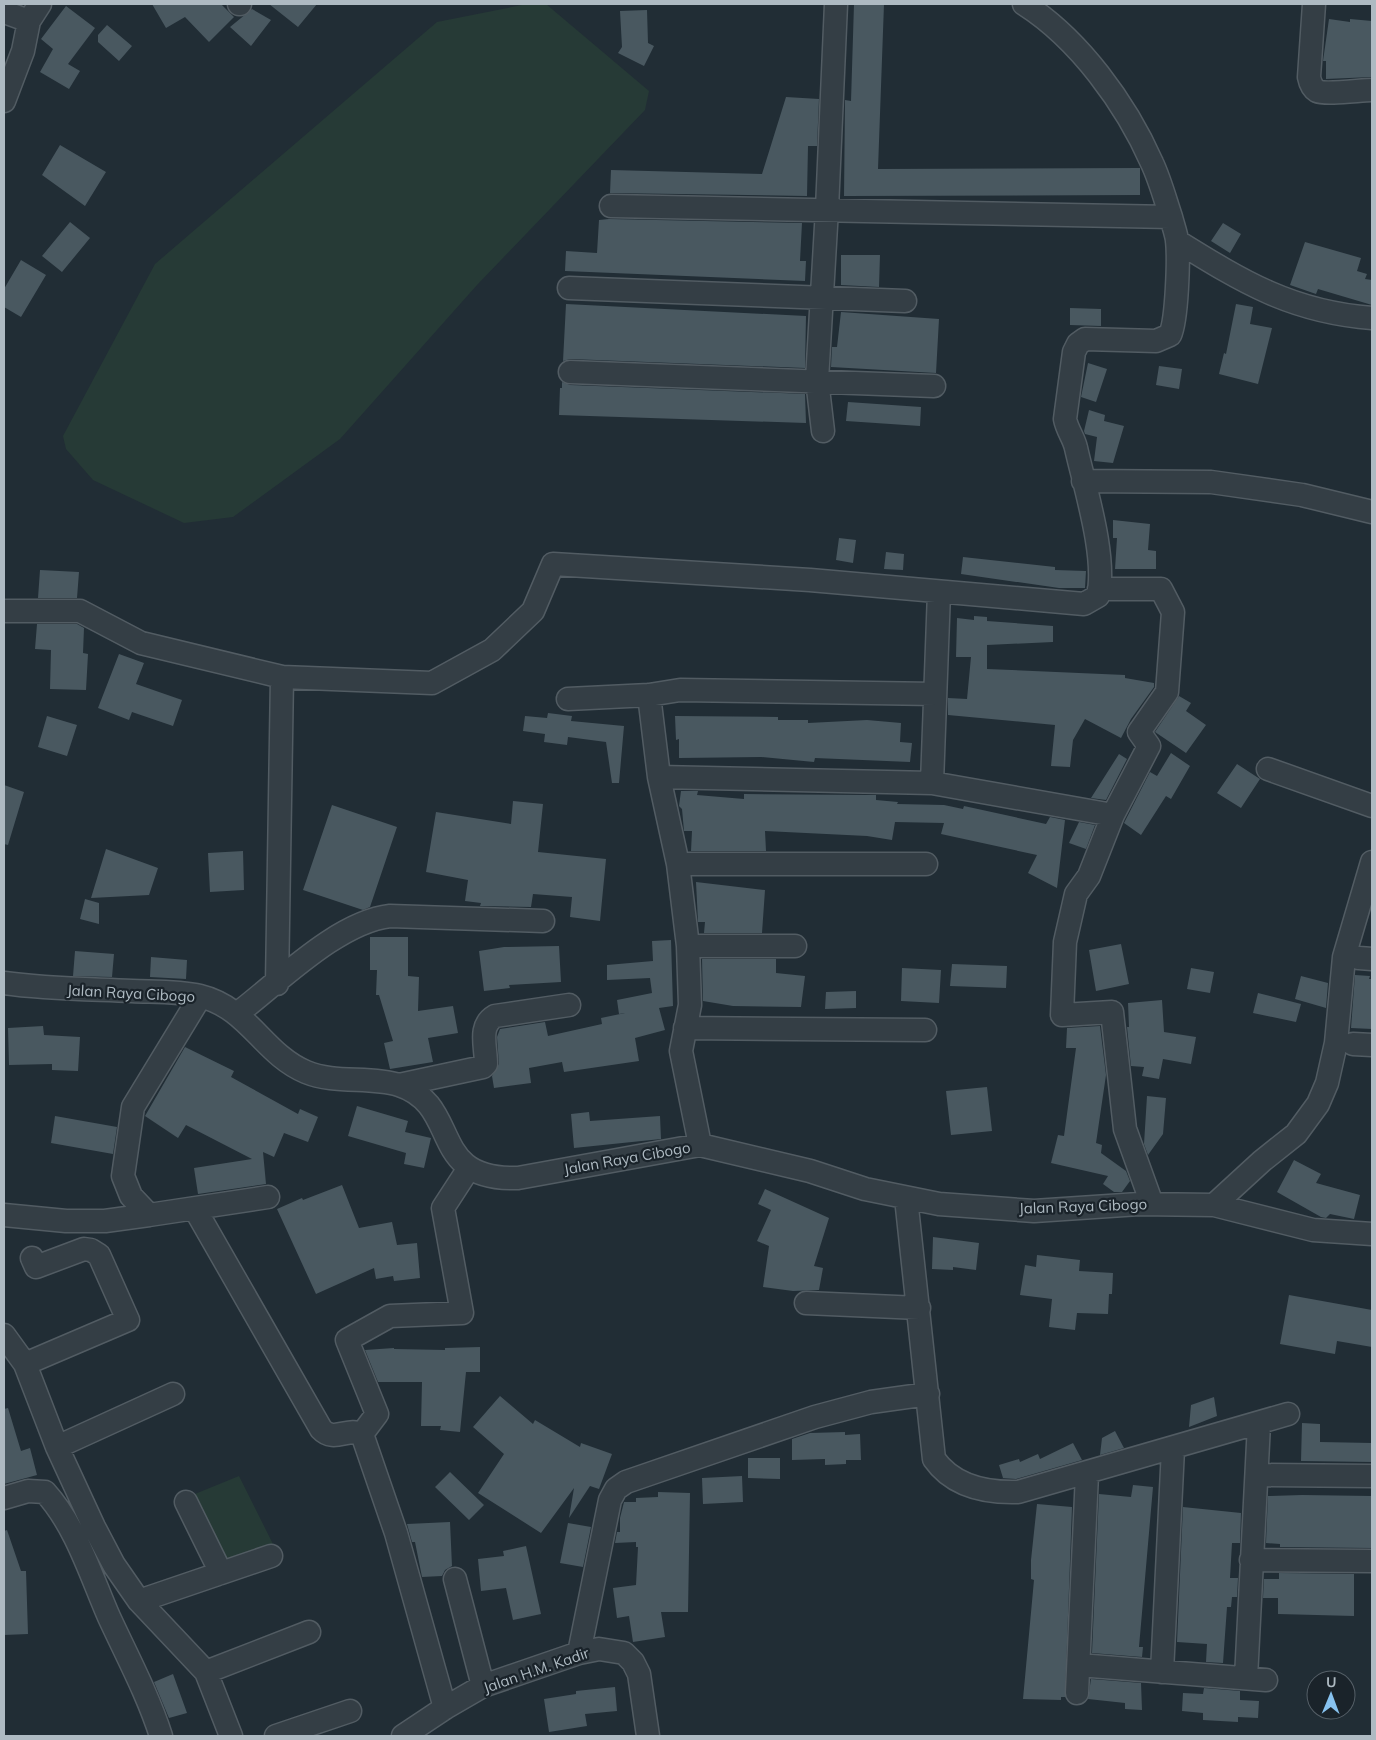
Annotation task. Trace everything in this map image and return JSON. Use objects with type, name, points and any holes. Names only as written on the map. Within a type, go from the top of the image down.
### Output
[{"type":"street","points":[[823,431],[817,380],[836,4]]},
{"type":"street","points":[[4,611],[80,611],[141,643],[282,678],[432,683],[492,650],[533,611],[554,564],[810,580],[1084,604],[1098,596],[1096,540],[1076,446],[1065,420],[1074,352],[1078,344],[1085,339],[1156,341],[1170,335],[1174,313],[1177,240],[1152,163],[1125,112],[1097,73],[1067,40],[1035,11],[1024,4]]},
{"type":"street","points":[[1314,4],[1309,77],[1311,85],[1317,91],[1325,92],[1372,90]]},
{"type":"street","points":[[4,12],[35,13],[4,101]]},
{"type":"street","points":[[611,206],[1171,217]]},
{"type":"street","points":[[1177,240],[1230,274],[1287,302],[1320,312],[1372,318]]},
{"type":"street","points":[[569,288],[905,301]]},
{"type":"street","points":[[570,372],[934,386]]},
{"type":"street","points":[[1084,481],[1211,482],[1302,495],[1372,512]]},
{"type":"street","points":[[1099,589],[1161,589],[1174,612],[1167,692],[1139,732],[1149,746],[1113,815],[1089,876],[1076,894],[1065,942],[1062,1015],[1112,1012],[1125,1129],[1152,1204]]},
{"type":"street","points":[[932,783],[939,592]]},
{"type":"street","points":[[276,984],[282,678]]},
{"type":"street","points":[[568,699],[649,695],[680,690],[935,694]]},
{"type":"street","points":[[649,695],[659,777],[678,864],[688,946],[690,1005],[682,1039],[682,1063],[700,1145]]},
{"type":"street","points":[[1268,769],[1372,806]]},
{"type":"street","points":[[659,777],[932,783],[1113,815]]},
{"type":"street","points":[[1214,1205],[1296,1134],[1318,1104],[1327,1083],[1336,1042],[1344,957],[1372,862]]},
{"type":"street","points":[[678,864],[926,864]]},
{"type":"street","points":[[238,1013],[308,957],[362,922],[375,918],[390,916],[543,921]]},
{"type":"street","points":[[688,946],[795,946]]},
{"type":"street","name":"Jalan Raya Cibogo","points":[[4,983],[48,989],[180,993],[200,996],[218,1002],[238,1013],[276,1051],[291,1064],[307,1073],[399,1085],[415,1094],[439,1120],[457,1158],[481,1175],[498,1179],[518,1178],[700,1145],[810,1171],[865,1189],[940,1204],[1034,1211],[1152,1204],[1214,1205],[1313,1230],[1372,1234]]},
{"type":"street","points":[[149,1215],[131,1196],[123,1176],[132,1107],[200,996]]},
{"type":"street","points":[[399,1085],[483,1068],[486,1064],[484,1027],[488,1020],[495,1016],[570,1005]]},
{"type":"street","points":[[685,1028],[924,1030]]},
{"type":"street","points":[[362,1434],[377,1414],[348,1340],[390,1316],[462,1313],[443,1208],[469,1168]]},
{"type":"street","points":[[4,1215],[66,1221],[105,1221],[268,1197]]},
{"type":"street","points":[[906,1198],[934,1459],[943,1471],[955,1479],[984,1490],[1018,1492],[1087,1474],[1288,1414]]},
{"type":"street","points":[[195,1209],[321,1429],[325,1434],[332,1436],[354,1432],[362,1434]]},
{"type":"street","points":[[25,1364],[128,1320],[99,1255],[95,1252],[84,1249],[36,1267],[32,1258]]},
{"type":"street","points":[[806,1303],[919,1308]]},
{"type":"street","points":[[4,1335],[25,1364],[57,1446],[114,1565],[139,1601],[206,1672],[231,1736]]},
{"type":"street","points":[[57,1446],[173,1394]]},
{"type":"street","points":[[579,1653],[610,1500],[616,1489],[626,1482],[816,1417],[871,1402],[928,1394]]},
{"type":"street","points":[[1079,1665],[1256,1679],[1251,1560],[1259,1424]]},
{"type":"street","points":[[362,1434],[396,1533],[445,1708]]},
{"type":"street","points":[[1162,1672],[1173,1449]]},
{"type":"street","points":[[1077,1693],[1087,1474]]},
{"type":"street","points":[[1257,1475],[1372,1476]]},
{"type":"street","points":[[4,1498],[28,1490],[45,1492],[55,1503],[73,1536],[137,1676],[161,1736]]},
{"type":"street","points":[[186,1502],[221,1572]]},
{"type":"street","points":[[139,1601],[271,1556]]},
{"type":"street","points":[[1251,1560],[1372,1561]]},
{"type":"street","points":[[455,1580],[483,1686]]},
{"type":"street","points":[[206,1672],[309,1632]]},
{"type":"street","name":"Jalan H.M. Kadir","points":[[403,1736],[483,1686],[579,1653],[599,1649],[624,1654],[633,1662],[639,1674],[648,1736]]},
{"type":"street","points":[[276,1736],[350,1711]]},
{"type":"green space","points":[[527,4],[546,4],[649,91],[645,110],[477,285],[340,439],[233,517],[184,523],[93,480],[66,449],[63,436],[155,264],[437,22]]},
{"type":"green space","points":[[239,1476],[275,1548],[225,1564],[190,1496]]},
{"type":"building","points":[[152,4],[221,4],[234,17],[209,42],[185,17],[166,28]]},
{"type":"building","points":[[269,4],[317,4],[298,27]]},
{"type":"building","points":[[854,4],[884,4],[878,169],[1140,168],[1140,195],[844,196],[845,100],[851,101]]},
{"type":"building","points":[[66,6],[95,28],[68,64],[80,71],[69,89],[40,72],[53,49],[41,39]]},
{"type":"building","points":[[252,9],[271,20],[251,46],[230,27]]},
{"type":"building","points":[[647,10],[648,43],[654,46],[644,66],[618,53],[622,47],[620,11]]},
{"type":"building","points":[[1329,19],[1350,22],[1350,19],[1372,21],[1372,77],[1326,79],[1326,61],[1323,61]]},
{"type":"building","points":[[107,25],[132,46],[119,61],[98,42],[98,35]]},
{"type":"building","points":[[786,97],[819,99],[817,146],[808,146],[807,196],[610,193],[611,170],[762,174]]},
{"type":"building","points":[[60,145],[106,172],[85,206],[42,175]]},
{"type":"building","points":[[599,220],[802,223],[800,261],[806,261],[805,281],[565,271],[566,251],[597,253]]},
{"type":"building","points":[[70,222],[90,238],[62,272],[42,256]]},
{"type":"building","points":[[1223,223],[1241,234],[1230,253],[1211,241]]},
{"type":"building","points":[[1305,242],[1361,258],[1357,271],[1367,274],[1365,279],[1372,280],[1372,305],[1318,289],[1316,294],[1290,285]]},
{"type":"building","points":[[841,255],[880,255],[879,287],[841,285]]},
{"type":"building","points":[[21,260],[46,275],[21,317],[4,307],[4,289]]},
{"type":"building","points":[[566,304],[806,316],[805,368],[570,359],[563,361]]},
{"type":"building","points":[[1236,304],[1253,307],[1250,324],[1272,328],[1258,384],[1219,374],[1224,353],[1226,354]]},
{"type":"building","points":[[1070,308],[1101,309],[1101,326],[1070,325]]},
{"type":"building","points":[[841,312],[939,319],[936,373],[831,367],[832,347],[837,347]]},
{"type":"building","points":[[1088,363],[1107,369],[1096,402],[1081,397]]},
{"type":"building","points":[[1159,366],[1182,369],[1179,389],[1156,385]]},
{"type":"building","points":[[562,382],[570,385],[805,394],[806,423],[559,415]]},
{"type":"building","points":[[848,402],[921,407],[920,426],[846,421]]},
{"type":"building","points":[[1089,410],[1105,415],[1104,421],[1124,426],[1113,463],[1094,461],[1097,437],[1085,434],[1084,431]]},
{"type":"building","points":[[1113,520],[1150,524],[1148,550],[1156,551],[1156,569],[1115,569],[1117,538],[1113,538]]},
{"type":"building","points":[[839,538],[856,540],[853,563],[836,560]]},
{"type":"building","points":[[886,552],[904,554],[903,570],[884,569]]},
{"type":"building","points":[[963,557],[1055,567],[1055,570],[1086,571],[1085,588],[1059,588],[961,574]]},
{"type":"building","points":[[40,570],[79,572],[77,598],[38,598]]},
{"type":"building","points":[[974,616],[987,617],[987,621],[1053,626],[1053,642],[987,645],[987,669],[1125,675],[1125,678],[1154,683],[1154,687],[1131,719],[1121,738],[1085,719],[1073,740],[1070,767],[1051,766],[1055,725],[948,715],[948,698],[967,699],[971,657],[956,657],[957,618],[974,620]]},
{"type":"building","points":[[37,624],[77,624],[84,628],[83,653],[88,654],[86,690],[50,689],[51,650],[35,649]]},
{"type":"building","points":[[119,654],[144,663],[136,684],[182,700],[173,726],[132,712],[129,720],[98,708]]},
{"type":"building","points":[[1179,696],[1191,703],[1186,711],[1206,725],[1186,753],[1155,732]]},
{"type":"building","points":[[548,713],[572,716],[571,721],[624,726],[619,783],[612,783],[606,742],[568,737],[567,745],[544,742],[545,734],[523,731],[525,716],[547,718]]},
{"type":"building","points":[[47,716],[77,725],[67,756],[38,747]]},
{"type":"building","points":[[675,716],[778,717],[778,720],[808,720],[808,723],[867,720],[901,723],[900,742],[912,743],[910,762],[815,758],[814,762],[761,757],[679,758],[679,739],[676,740]]},
{"type":"building","points":[[1171,753],[1190,766],[1171,799],[1166,796],[1141,835],[1124,823],[1150,772],[1157,776]]},
{"type":"building","points":[[1119,754],[1127,759],[1106,800],[1091,798]]},
{"type":"building","points":[[1237,764],[1260,779],[1241,808],[1217,793]]},
{"type":"building","points":[[4,785],[24,792],[8,845],[4,844]]},
{"type":"building","points":[[681,791],[698,791],[697,795],[744,799],[744,794],[876,795],[876,800],[898,802],[897,804],[944,805],[963,809],[964,806],[1046,824],[1050,817],[1065,820],[1057,888],[1028,873],[1037,855],[941,834],[944,823],[895,822],[892,840],[867,836],[765,831],[766,851],[691,851],[692,831],[684,831],[682,809],[679,806]]},
{"type":"building","points":[[513,801],[543,804],[538,852],[606,859],[600,921],[570,917],[572,897],[533,894],[531,907],[480,906],[481,903],[465,901],[468,880],[426,872],[436,812],[511,824]]},
{"type":"building","points":[[332,805],[397,827],[370,907],[363,910],[303,890]]},
{"type":"building","points":[[1079,822],[1095,825],[1086,849],[1069,843]]},
{"type":"building","points":[[106,849],[158,868],[149,895],[91,898]]},
{"type":"building","points":[[243,851],[244,890],[210,892],[208,853]]},
{"type":"building","points":[[696,882],[765,890],[762,933],[704,933],[705,922],[698,922]]},
{"type":"building","points":[[85,899],[99,903],[99,924],[80,919]]},
{"type":"building","points":[[370,937],[408,937],[408,976],[419,977],[418,1011],[453,1006],[458,1033],[428,1038],[433,1062],[390,1069],[384,1043],[393,1041],[379,995],[376,995],[377,970],[370,970]]},
{"type":"building","points":[[671,940],[673,1006],[659,1008],[665,1030],[635,1038],[639,1061],[564,1072],[562,1062],[529,1068],[531,1083],[494,1088],[492,1076],[499,1064],[497,1037],[500,1029],[545,1022],[548,1036],[602,1024],[601,1018],[625,1013],[619,1014],[617,1000],[652,993],[650,978],[607,980],[607,965],[653,961],[652,941]]},
{"type":"building","points":[[1121,944],[1129,984],[1096,991],[1089,950]]},
{"type":"building","points":[[559,946],[561,982],[509,985],[510,988],[484,991],[479,951],[504,947]]},
{"type":"building","points":[[75,951],[114,954],[112,977],[73,976]]},
{"type":"building","points":[[151,957],[187,960],[186,979],[150,977]]},
{"type":"building","points":[[702,959],[776,959],[776,973],[805,976],[801,1007],[733,1006],[703,1001]]},
{"type":"building","points":[[952,964],[1007,966],[1006,988],[950,986]]},
{"type":"building","points":[[902,968],[941,970],[939,1003],[901,1001]]},
{"type":"building","points":[[1191,968],[1214,972],[1210,993],[1187,989]]},
{"type":"building","points":[[1355,975],[1370,976],[1369,979],[1372,979],[1372,1029],[1351,1028]]},
{"type":"building","points":[[1301,976],[1328,983],[1326,1008],[1295,999]]},
{"type":"building","points":[[856,991],[856,1008],[825,1009],[826,992]]},
{"type":"building","points":[[1258,993],[1301,1004],[1296,1022],[1253,1013]]},
{"type":"building","points":[[1162,1000],[1164,1032],[1196,1037],[1191,1064],[1163,1059],[1159,1079],[1142,1076],[1144,1067],[1131,1066],[1127,1027],[1129,1027],[1128,1003]]},
{"type":"building","points":[[43,1026],[44,1035],[80,1037],[78,1071],[52,1070],[52,1064],[9,1065],[8,1028]]},
{"type":"building","points":[[1100,1026],[1106,1075],[1096,1143],[1102,1145],[1101,1153],[1126,1171],[1130,1181],[1122,1192],[1114,1192],[1103,1184],[1108,1176],[1051,1163],[1058,1135],[1064,1136],[1076,1048],[1066,1048],[1067,1028]]},
{"type":"building","points":[[185,1047],[234,1071],[231,1077],[298,1114],[300,1109],[318,1117],[308,1142],[284,1133],[274,1157],[263,1152],[266,1184],[198,1194],[194,1168],[252,1159],[186,1125],[178,1138],[145,1116]]},
{"type":"building","points":[[987,1087],[992,1131],[951,1135],[946,1091]]},
{"type":"building","points":[[1147,1096],[1166,1098],[1163,1134],[1148,1155],[1144,1144]]},
{"type":"building","points":[[357,1106],[408,1121],[405,1132],[431,1138],[424,1168],[404,1164],[406,1153],[348,1136]]},
{"type":"building","points":[[589,1112],[590,1121],[660,1116],[661,1139],[574,1148],[571,1114]]},
{"type":"building","points":[[55,1116],[117,1127],[113,1154],[51,1143]]},
{"type":"building","points":[[1294,1160],[1321,1174],[1316,1183],[1360,1195],[1354,1219],[1330,1214],[1326,1218],[1321,1217],[1277,1192]]},
{"type":"building","points":[[342,1185],[359,1228],[392,1222],[397,1245],[417,1243],[420,1278],[394,1281],[393,1276],[376,1279],[374,1268],[316,1294],[277,1209],[302,1198],[303,1200]]},
{"type":"building","points":[[765,1189],[829,1218],[814,1266],[823,1268],[819,1290],[793,1291],[763,1287],[769,1246],[757,1241],[771,1210],[758,1204]]},
{"type":"building","points":[[933,1237],[979,1243],[976,1270],[953,1267],[953,1270],[932,1269]]},
{"type":"building","points":[[1037,1255],[1080,1260],[1079,1271],[1113,1273],[1112,1294],[1109,1294],[1108,1314],[1077,1313],[1075,1330],[1049,1327],[1052,1299],[1020,1295],[1025,1265],[1036,1267]]},
{"type":"building","points":[[1289,1295],[1372,1310],[1372,1347],[1337,1341],[1335,1354],[1280,1344]]},
{"type":"building","points":[[480,1347],[480,1372],[466,1372],[460,1432],[440,1430],[441,1426],[421,1426],[422,1382],[378,1382],[365,1350],[394,1348],[445,1350],[445,1348]]},
{"type":"building","points":[[500,1396],[533,1424],[535,1420],[580,1447],[581,1443],[612,1454],[599,1489],[590,1486],[569,1518],[574,1488],[541,1533],[478,1493],[504,1454],[473,1427]]},
{"type":"building","points":[[1214,1397],[1217,1416],[1189,1427],[1191,1405]]},
{"type":"building","points":[[8,1408],[21,1451],[30,1448],[37,1475],[4,1484],[4,1409]]},
{"type":"building","points":[[1302,1423],[1320,1424],[1320,1442],[1372,1443],[1372,1462],[1301,1461]]},
{"type":"building","points":[[1115,1431],[1124,1448],[1100,1455],[1102,1438]]},
{"type":"building","points":[[845,1432],[845,1435],[860,1434],[861,1460],[846,1460],[846,1464],[825,1465],[825,1459],[792,1460],[792,1439],[810,1433]]},
{"type":"building","points":[[1073,1443],[1082,1460],[1016,1479],[1001,1478],[1003,1478],[999,1465],[1019,1459],[1020,1462],[1038,1454],[1040,1459]]},
{"type":"building","points":[[748,1458],[780,1458],[780,1479],[748,1478]]},
{"type":"building","points":[[450,1472],[484,1505],[469,1520],[435,1487]]},
{"type":"building","points":[[742,1476],[743,1502],[703,1504],[702,1478]]},
{"type":"building","points":[[1133,1485],[1153,1487],[1139,1647],[1143,1647],[1142,1657],[1092,1653],[1099,1494],[1131,1497]]},
{"type":"building","points":[[658,1492],[690,1493],[688,1612],[661,1612],[665,1637],[633,1642],[629,1616],[617,1618],[613,1588],[636,1585],[638,1547],[636,1547],[636,1542],[615,1543],[617,1532],[620,1532],[620,1518],[624,1502],[636,1502],[636,1498],[658,1497]]},
{"type":"building","points":[[1268,1496],[1372,1496],[1372,1548],[1280,1547],[1280,1544],[1266,1543]]},
{"type":"building","points":[[1037,1504],[1072,1507],[1065,1697],[1061,1697],[1061,1700],[1023,1699],[1034,1580],[1031,1579],[1031,1560]]},
{"type":"building","points":[[1183,1507],[1241,1513],[1240,1543],[1232,1543],[1230,1578],[1238,1578],[1237,1597],[1232,1597],[1231,1607],[1227,1607],[1223,1663],[1206,1662],[1207,1644],[1177,1642]]},
{"type":"building","points":[[450,1522],[452,1566],[445,1570],[442,1576],[422,1577],[415,1542],[412,1542],[407,1524]]},
{"type":"building","points":[[568,1523],[591,1527],[583,1567],[560,1563]]},
{"type":"building","points":[[7,1530],[21,1571],[26,1571],[28,1634],[4,1635],[4,1531]]},
{"type":"building","points":[[526,1546],[541,1614],[513,1620],[506,1588],[481,1591],[478,1559],[504,1556],[503,1551]]},
{"type":"building","points":[[1279,1573],[1354,1574],[1354,1616],[1278,1614],[1278,1598],[1263,1598],[1264,1579],[1279,1579]]},
{"type":"building","points":[[173,1674],[187,1713],[169,1718],[154,1682]]},
{"type":"building","points":[[1091,1679],[1141,1683],[1142,1710],[1125,1709],[1125,1703],[1088,1699]]},
{"type":"building","points":[[615,1687],[617,1711],[585,1714],[587,1726],[549,1732],[544,1699],[576,1694],[576,1691]]},
{"type":"building","points":[[1204,1688],[1240,1691],[1240,1700],[1259,1701],[1258,1718],[1238,1717],[1238,1722],[1203,1720],[1203,1713],[1182,1711],[1183,1693],[1203,1694]]}]
